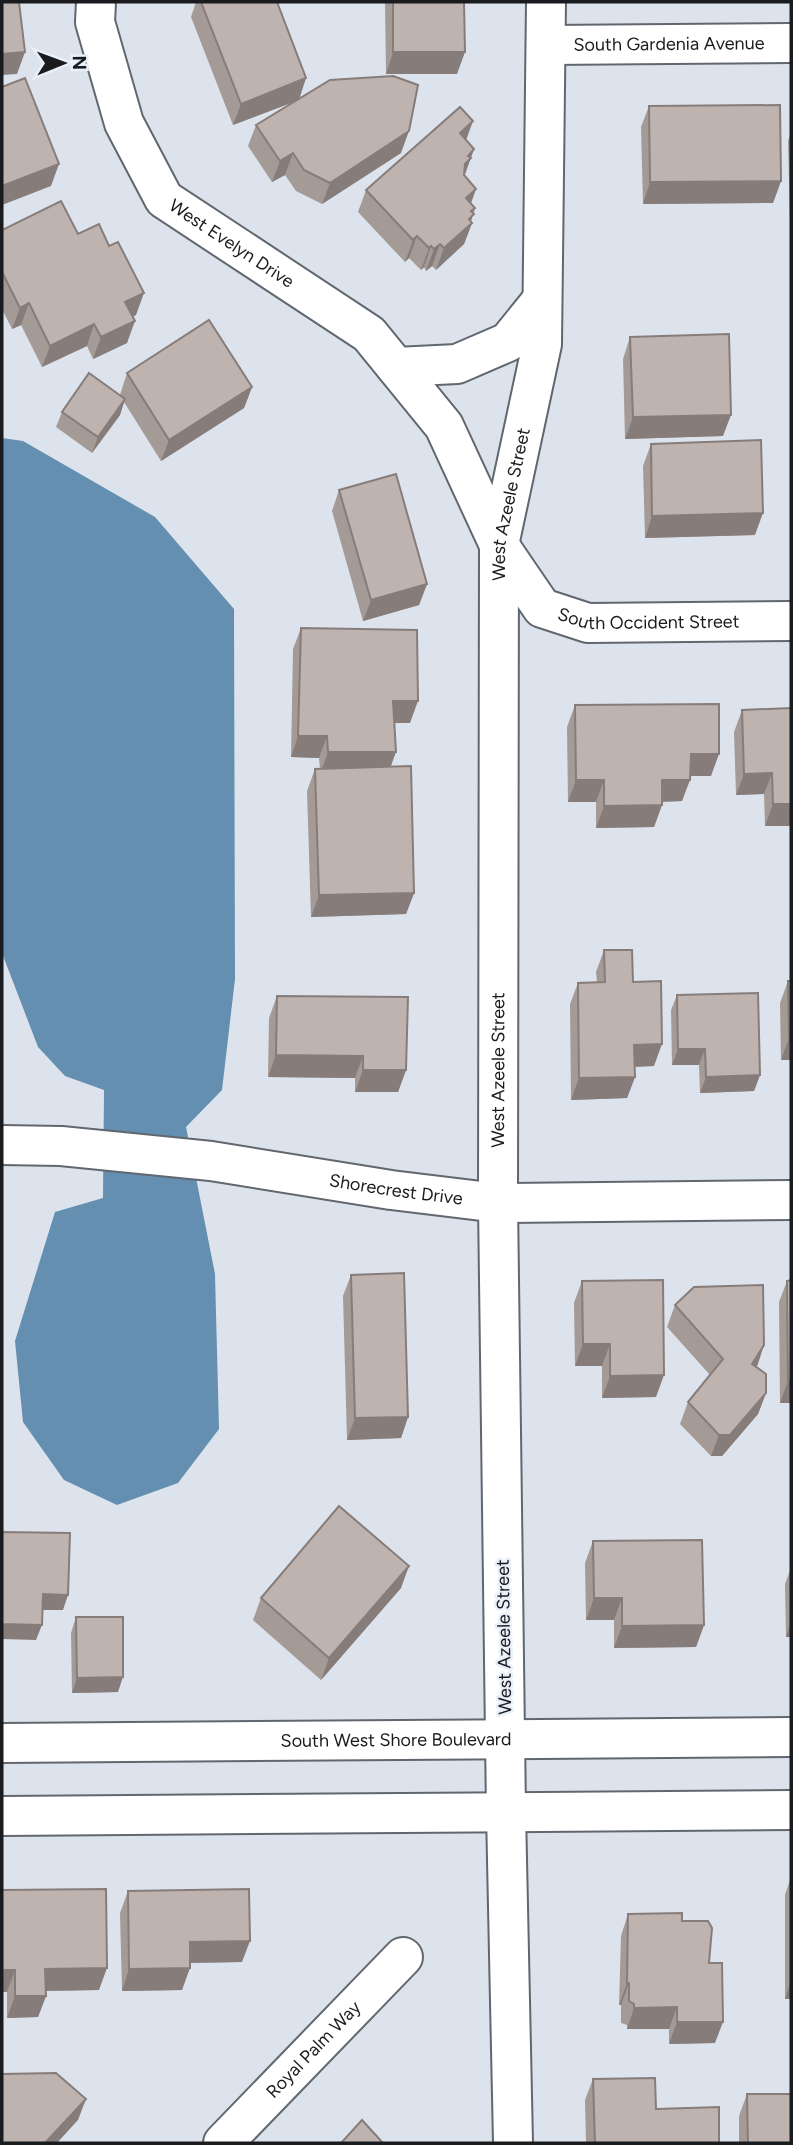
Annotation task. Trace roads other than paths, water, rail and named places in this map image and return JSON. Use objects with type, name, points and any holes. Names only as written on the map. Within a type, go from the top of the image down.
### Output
[{"type":"street","name":"West Evelyn Drive","points":[[96,2],[95,22],[124,124],[164,199],[369,334],[444,426],[499,545]]},
{"type":"street","name":"West Azeele Street","points":[[513,2143],[498,1203],[499,545],[542,344],[546,2]]},
{"type":"street","name":"South Gardenia Avenue","points":[[547,45],[791,43]]},
{"type":"street","points":[[396,367],[457,364],[508,342],[542,300]]},
{"type":"street","name":"South Occident Street","points":[[499,545],[542,608],[588,623],[791,621]]},
{"type":"street","name":"Shorecrest Drive","points":[[2,1145],[61,1146],[211,1161],[391,1190],[498,1203],[791,1200]]},
{"type":"street","name":"South West Shore Boulevard","points":[[2,1743],[791,1737]]},
{"type":"street","points":[[2,1816],[791,1810]]},
{"type":"street","name":"Royal Palm Way","points":[[223,2143],[403,1957]]},
{"type":"water","points":[[2,438],[23,441],[155,517],[234,609],[235,979],[222,1090],[186,1127],[215,1274],[219,1429],[178,1483],[117,1505],[64,1480],[23,1422],[15,1341],[55,1212],[103,1198],[104,1090],[65,1076],[38,1047],[2,953]]}]
